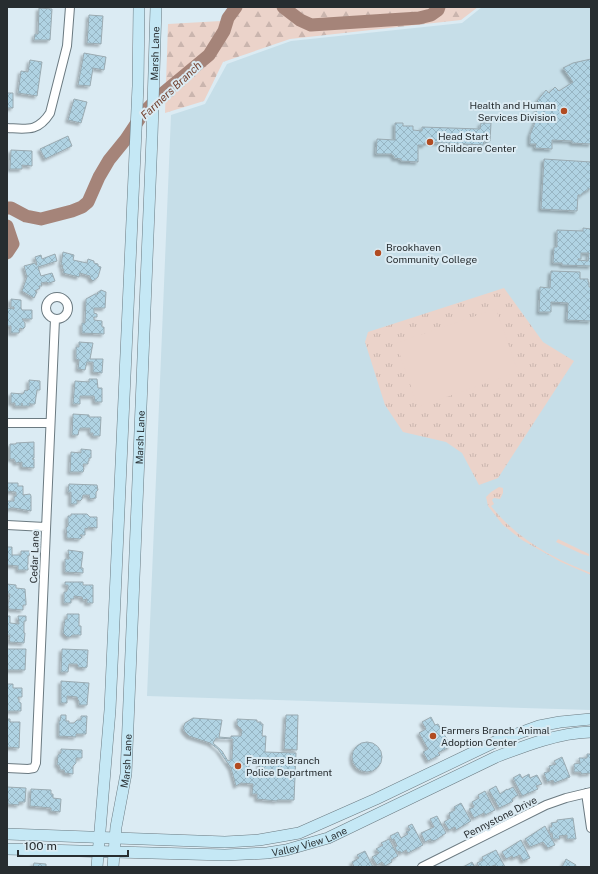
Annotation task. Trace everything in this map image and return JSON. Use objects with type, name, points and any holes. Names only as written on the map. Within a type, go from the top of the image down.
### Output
[{"type":"main road","name":"Marsh Lane","points":[[97,867],[110,710],[138,86],[139,7]]},
{"type":"main road","name":"Marsh Lane","points":[[113,867],[114,838],[126,774],[156,7]]},
{"type":"main road","name":"Valley View Lane","points":[[7,834],[225,842],[259,840],[299,832],[369,802],[481,748],[514,735],[539,726],[591,719]]},
{"type":"main road","name":"Valley View Lane","points":[[7,848],[225,855],[267,853],[303,846],[328,838],[496,757],[518,748],[550,738],[591,732]]},
{"type":"main road","points":[[409,782],[415,796]]},
{"type":"main road","points":[[299,832],[303,846]]},
{"type":"main road","points":[[225,842],[225,855]]},
{"type":"street","points":[[7,128],[34,128],[44,122],[50,113],[67,46],[70,7]]},
{"type":"street","name":"Cedar Lane","points":[[7,768],[34,768],[36,763],[55,319]]},
{"type":"street","points":[[7,423],[50,423]]},
{"type":"street","points":[[7,525],[45,527]]},
{"type":"street","points":[[588,793],[591,828]]},
{"type":"street","name":"Pennystone Drive","points":[[422,867],[546,805],[566,798],[588,793]]},
{"type":"shaded area","name":"Brookhaven Community College","points":[[482,7],[591,7],[591,710],[147,696],[171,115],[205,104],[227,64],[291,41],[462,23]]},
{"type":"green space","points":[[235,7],[478,7],[461,20],[290,39],[223,62],[204,101],[165,113],[168,24],[221,21]]},
{"type":"green space","points":[[504,288],[543,342],[574,361],[498,478],[479,485],[462,453],[446,442],[403,432],[385,405],[365,342],[368,332]]},
{"type":"green space","points":[[496,309],[518,372],[418,407],[396,343]]},
{"type":"green space","points":[[499,487],[503,488],[503,493],[500,499],[494,498],[492,500],[494,504],[491,506],[512,528],[524,538],[549,554],[591,573],[591,575],[561,562],[522,540],[503,525],[488,506],[486,497]]},
{"type":"green space","points":[[558,539],[589,554],[589,556],[556,542]]},
{"type":"building","points":[[39,8],[52,9],[50,40],[34,40],[35,34],[38,34]]},
{"type":"building","points":[[89,15],[103,16],[101,44],[87,43]]},
{"type":"building","points":[[84,53],[106,57],[104,70],[93,68],[90,86],[78,85]]},
{"type":"building","name":"Health and Human Services Division","points":[[591,59],[591,144],[552,140],[552,149],[535,148],[536,144],[530,144],[530,135],[536,120],[533,118],[540,104],[537,101],[546,90],[549,93],[555,87],[559,91],[573,82],[563,68],[573,63]]},
{"type":"building","points":[[30,60],[42,62],[37,96],[18,93],[21,71],[28,72]]},
{"type":"building","points":[[7,93],[13,93],[13,108],[7,108]]},
{"type":"building","points":[[74,99],[87,102],[81,123],[68,120]]},
{"type":"building","name":"Head Start Childcare Center","points":[[395,123],[403,123],[403,126],[413,126],[413,130],[422,131],[422,127],[480,129],[481,123],[491,123],[490,141],[484,141],[483,145],[425,142],[425,145],[418,145],[418,162],[401,161],[401,159],[394,158],[392,154],[376,154],[377,139],[395,140]]},
{"type":"building","points":[[68,136],[72,146],[45,159],[40,149]]},
{"type":"building","points":[[11,150],[32,151],[32,166],[22,165],[22,169],[10,169]]},
{"type":"building","points":[[544,159],[591,162],[591,189],[588,189],[588,191],[582,193],[582,195],[578,195],[577,211],[541,209]]},
{"type":"building","points":[[583,228],[591,229],[591,266],[562,265],[562,263],[553,263],[554,247],[557,247],[557,230],[583,231]],"holes":[[[581,253],[589,253],[588,261],[578,260],[581,259]]]},
{"type":"building","points":[[63,252],[74,255],[73,260],[87,263],[88,259],[94,261],[94,263],[101,267],[98,277],[93,281],[90,276],[80,273],[79,277],[63,273],[63,265],[61,265]]},
{"type":"building","points":[[55,254],[57,261],[38,267],[41,276],[52,273],[55,281],[41,283],[42,286],[39,286],[40,288],[35,291],[37,292],[34,298],[22,291],[27,277],[24,266],[35,263],[37,265],[35,257],[41,255],[42,259]]},
{"type":"building","points":[[551,271],[580,272],[580,279],[588,279],[589,287],[591,287],[591,321],[567,320],[568,303],[551,302],[551,312],[539,312],[540,287],[550,288]]},
{"type":"building","points":[[101,290],[106,292],[105,308],[94,308],[94,313],[97,314],[97,317],[94,317],[94,320],[102,321],[104,334],[82,333],[82,323],[85,323],[86,299],[98,294],[97,293]]},
{"type":"building","points":[[11,299],[21,300],[22,310],[32,310],[32,319],[22,319],[25,323],[25,327],[23,329],[20,328],[19,333],[11,333],[11,326],[7,326],[7,308],[14,309],[14,307],[11,307]]},
{"type":"building","points":[[79,342],[93,343],[90,359],[103,359],[102,373],[93,372],[93,362],[87,362],[85,370],[78,369],[79,360],[76,359],[76,347],[79,347]]},
{"type":"building","points":[[89,379],[97,379],[98,388],[102,388],[102,402],[95,402],[94,396],[80,396],[80,404],[73,404],[75,381],[89,382]]},
{"type":"building","points":[[29,380],[40,381],[40,390],[37,390],[35,404],[30,404],[30,406],[15,406],[15,403],[11,403],[11,393],[23,394],[25,390],[27,391],[29,389]]},
{"type":"building","points":[[73,414],[89,415],[89,417],[101,417],[100,436],[93,436],[93,433],[90,433],[90,428],[80,428],[78,435],[72,435]]},
{"type":"building","points":[[34,442],[34,458],[32,459],[34,459],[34,468],[22,467],[22,462],[16,463],[14,459],[10,459],[10,444]]},
{"type":"building","points":[[81,449],[91,450],[91,458],[89,458],[88,464],[83,464],[83,472],[70,472],[71,452],[81,453]]},
{"type":"building","points":[[7,483],[18,483],[18,486],[23,486],[23,495],[30,494],[31,511],[14,508],[7,509],[7,501],[14,501],[16,492],[7,491]]},
{"type":"building","points":[[69,484],[97,485],[98,490],[96,492],[96,498],[90,499],[89,495],[83,495],[80,501],[77,500],[77,504],[71,504],[71,492],[68,492]]},
{"type":"building","points":[[71,514],[87,514],[90,517],[97,517],[97,528],[85,528],[85,535],[80,535],[82,537],[80,539],[67,538],[66,528],[68,526],[68,516],[71,516]]},
{"type":"building","points":[[7,547],[12,547],[12,555],[21,555],[21,551],[30,551],[28,556],[28,570],[18,570],[18,566],[7,565]]},
{"type":"building","points":[[68,550],[83,552],[81,568],[83,568],[83,573],[65,572],[65,559],[69,559]]},
{"type":"building","points":[[65,582],[83,582],[83,585],[93,585],[93,603],[87,603],[87,599],[83,600],[82,597],[74,596],[74,599],[71,599],[71,603],[64,603],[64,592],[68,589],[68,585],[65,585]]},
{"type":"building","points":[[7,584],[16,585],[16,588],[25,589],[26,605],[23,605],[23,610],[9,609],[8,605],[10,594],[7,594]]},
{"type":"building","points":[[67,614],[79,614],[81,635],[72,635],[67,637],[63,633]]},
{"type":"building","points":[[7,616],[10,616],[10,623],[19,624],[18,616],[26,616],[26,621],[24,621],[24,643],[10,642],[10,635],[7,635]]},
{"type":"building","points":[[7,649],[26,649],[25,670],[8,670],[7,672]]},
{"type":"building","points":[[62,649],[88,650],[87,667],[78,667],[77,664],[69,664],[68,672],[61,672]]},
{"type":"building","points":[[61,681],[89,683],[87,705],[79,705],[77,697],[67,696],[67,703],[61,703]]},
{"type":"building","points":[[7,684],[13,684],[13,688],[22,688],[22,697],[18,697],[19,702],[21,703],[21,711],[7,711]]},
{"type":"building","points":[[61,715],[66,715],[66,721],[69,721],[69,723],[74,723],[77,720],[81,720],[81,716],[87,716],[86,734],[76,734],[76,737],[59,736],[59,721]]},
{"type":"building","points":[[286,715],[298,715],[297,750],[284,749]]},
{"type":"building","name":"Farmers Branch Animal Adoption Center","points":[[431,717],[435,725],[438,724],[451,746],[438,753],[440,755],[428,761],[423,752],[428,749],[419,733],[426,729],[422,722]]},
{"type":"building","points":[[193,718],[222,720],[219,737],[231,738],[231,736],[241,736],[242,730],[237,725],[237,719],[257,720],[257,722],[261,722],[261,724],[263,724],[262,736],[266,736],[265,752],[296,753],[294,800],[277,801],[257,799],[257,794],[252,794],[253,784],[241,783],[236,786],[231,768],[218,749],[210,743],[189,736],[183,728],[185,723]],"holes":[[[216,738],[233,739],[232,759],[228,761],[222,751],[213,743]],[[249,760],[260,760],[259,773],[249,773]]]},
{"type":"building","points":[[7,719],[10,719],[10,722],[20,722],[19,748],[7,747]]},
{"type":"building","points":[[367,742],[378,746],[382,757],[378,768],[367,772],[356,768],[352,757],[356,746]]},
{"type":"building","points":[[61,749],[82,750],[82,758],[76,758],[76,763],[73,766],[73,774],[65,773],[64,770],[60,770],[59,765],[57,765],[58,755],[61,753]]},
{"type":"building","points":[[587,754],[591,754],[591,773],[581,774],[581,772],[574,772],[574,764],[580,763],[579,758],[587,758]]},
{"type":"building","points":[[562,757],[570,777],[554,783],[553,780],[547,782],[544,773],[550,771],[549,766],[556,764],[554,761]]},
{"type":"building","points":[[520,774],[522,778],[529,774],[530,778],[537,775],[542,784],[536,786],[538,789],[522,796],[513,778]]},
{"type":"building","points":[[496,786],[500,794],[513,787],[518,795],[512,799],[512,802],[499,808],[489,790]]},
{"type":"building","points":[[7,787],[26,788],[25,802],[19,802],[19,805],[8,804]]},
{"type":"building","points":[[31,789],[51,790],[53,798],[61,799],[60,812],[51,811],[51,808],[30,806]]},
{"type":"building","points":[[485,791],[495,810],[474,818],[469,809],[474,807],[472,802],[479,798],[478,795]]},
{"type":"building","points":[[461,803],[471,821],[456,830],[455,827],[449,830],[444,822],[450,818],[449,813],[455,810],[454,807]]},
{"type":"building","points":[[437,816],[446,833],[436,840],[431,841],[431,839],[425,842],[421,833],[434,827],[430,819]]},
{"type":"building","points":[[573,818],[576,839],[567,839],[567,835],[559,836],[560,839],[553,839],[549,827],[552,827],[551,823],[557,822],[557,820]]},
{"type":"building","points":[[412,824],[423,845],[408,853],[406,850],[401,853],[400,851],[397,852],[395,847],[397,846],[394,839],[392,840],[390,836],[398,832],[401,838],[408,834],[406,832],[410,830],[408,826]]},
{"type":"building","points":[[545,826],[555,845],[548,848],[543,842],[530,847],[525,839]]},
{"type":"building","points":[[389,839],[398,856],[385,866],[382,862],[377,865],[372,857],[379,853],[376,849],[383,845],[381,843]]},
{"type":"building","points":[[521,840],[530,858],[523,861],[520,855],[513,858],[512,856],[506,859],[502,852]]},
{"type":"building","points":[[496,850],[505,867],[496,867],[495,865],[490,867],[479,867],[477,863],[483,860],[482,857]]},
{"type":"building","points":[[365,851],[373,867],[354,867],[352,862],[359,858],[357,855]]},
{"type":"building","points":[[566,859],[576,865],[575,867],[562,867]]},
{"type":"building","points":[[472,862],[475,867],[461,867],[465,866]]},
{"type":"building","points":[[34,863],[46,864],[46,867],[33,867]]},
{"type":"waterway","name":"Farmers Branch","points":[[7,208],[11,208],[26,216],[41,219],[72,211],[82,207],[88,202],[99,177],[109,160],[126,139],[144,112],[162,94],[209,55],[224,31],[228,18],[236,7]]},
{"type":"waterway","name":"Farmers Branch","points":[[283,7],[300,20],[311,25],[419,18],[431,15],[438,10],[439,7]]},
{"type":"waterway","name":"Farmers Branch","points":[[7,226],[13,244],[7,253]]},
{"type":"place","name":"Health and Human Services Division","points":[[564,111]]},
{"type":"place","name":"Head Start Childcare Center","points":[[430,142]]},
{"type":"place","name":"Brookhaven Community College","points":[[378,253]]},
{"type":"place","name":"Farmers Branch Animal Adoption Center","points":[[433,736]]},
{"type":"place","name":"Farmers Branch Police Department","points":[[238,766]]}]
